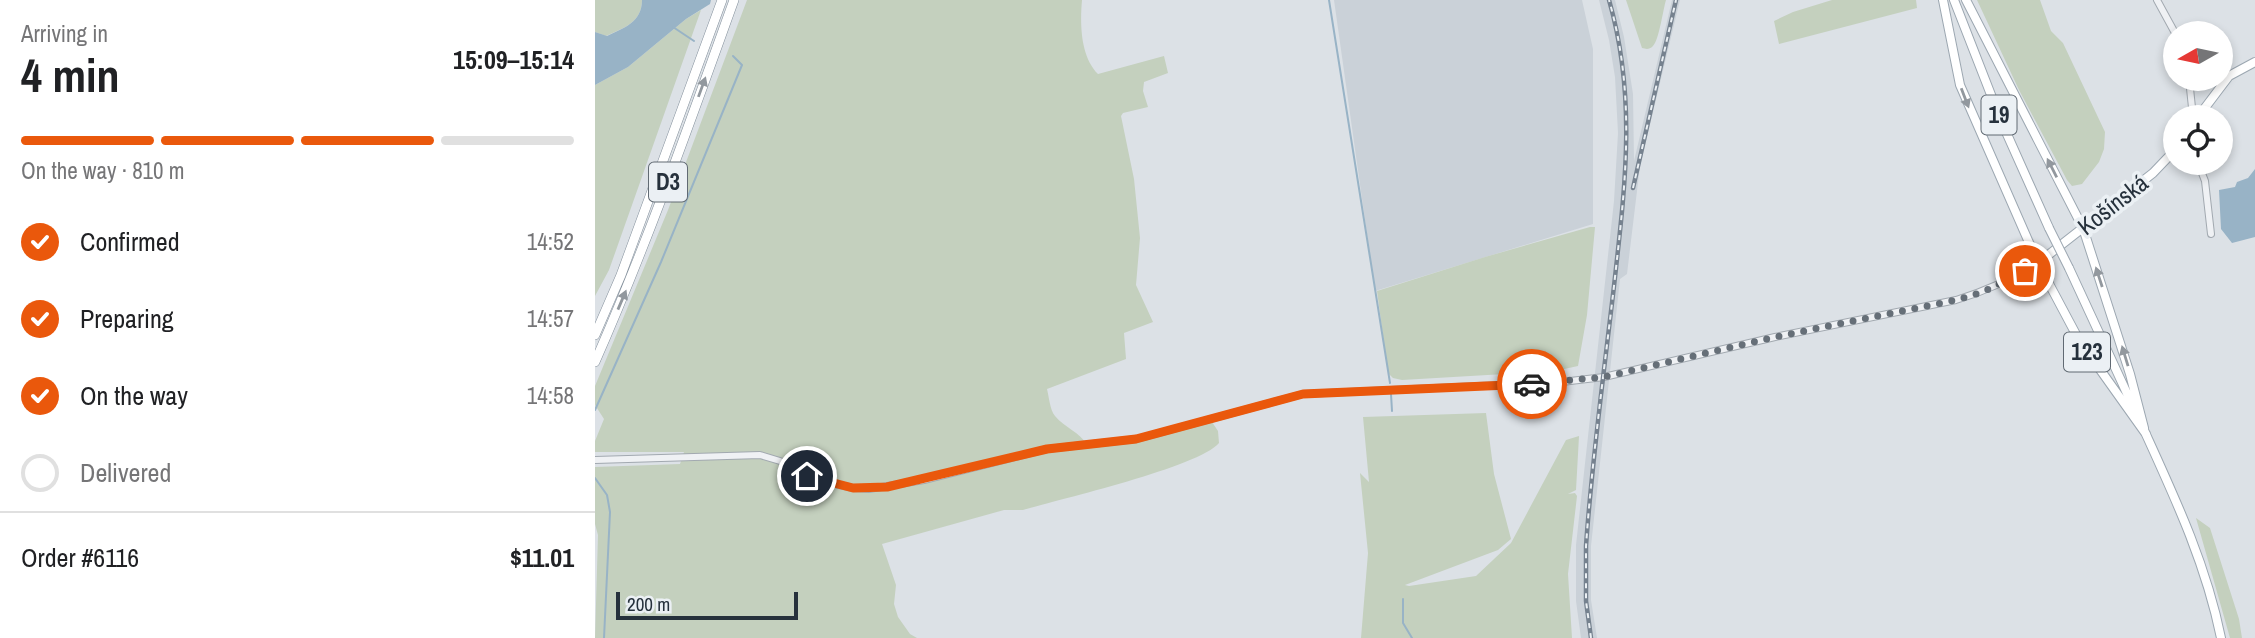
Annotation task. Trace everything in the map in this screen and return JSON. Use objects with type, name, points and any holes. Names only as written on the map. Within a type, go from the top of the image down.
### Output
[{"type":"highway","name":"D3","points":[[595,335],[625,264],[722,0]]},
{"type":"highway","name":"D3","points":[[595,362],[651,227],[734,0]]},
{"type":"main road","points":[[1943,0],[1952,56],[1964,96],[2038,263]]},
{"type":"main road","name":"19","points":[[1954,0],[2002,123],[2179,505],[2201,562],[2221,638]]},
{"type":"main road","points":[[1966,0],[2084,228]]},
{"type":"main road","points":[[2233,72],[2255,62]]},
{"type":"main road","name":"Košínská","points":[[2038,263],[2163,163]]},
{"type":"main road","name":"123","points":[[2084,228],[2128,365],[2146,434]]},
{"type":"main road","name":"123","points":[[2038,263],[2079,340],[2146,434]]},
{"type":"street","points":[[2157,0],[2168,21]]},
{"type":"street","points":[[2203,175],[2211,234]]},
{"type":"street","name":"Košínská","points":[[595,460],[760,455],[826,482],[853,488],[878,488],[924,480],[1047,449],[1136,439],[1303,394],[1562,382],[1604,377],[1775,337],[1956,300],[2012,279],[2038,263]]},
{"type":"shaded area","points":[[1334,0],[1582,0],[1593,49],[1593,224],[1375,291]]},
{"type":"shaded area","points":[[1599,0],[1615,0],[1624,37],[1633,94],[1634,161],[1672,0],[1680,0],[1640,166],[1627,274],[1620,279],[1591,546],[1591,600],[1597,638],[1581,638],[1576,601],[1576,545],[1614,201],[1618,133],[1615,77]]},
{"type":"green space","points":[[595,0],[642,0],[635,19],[606,36],[595,32]]},
{"type":"green space","points":[[747,0],[1082,0],[1081,29],[1085,49],[1098,74],[1164,56],[1168,73],[1144,82],[1143,91],[1148,107],[1123,113],[1121,116],[1134,179],[1140,238],[1136,285],[1153,322],[1124,333],[1126,359],[1047,389],[1055,416],[1087,445],[1136,442],[1212,422],[1218,431],[1219,443],[1185,462],[1158,472],[1023,510],[1004,510],[882,544],[896,585],[894,604],[898,617],[910,634],[917,638],[595,638],[598,535],[595,524],[595,467],[680,464],[684,452],[595,452],[595,441],[604,419],[595,405],[595,386],[668,210]]},
{"type":"green space","points":[[1626,0],[1666,0],[1657,38],[1650,48],[1642,48]]},
{"type":"green space","points":[[1832,0],[1916,0],[1917,8],[1779,44],[1774,21]]},
{"type":"green space","points":[[1977,0],[2040,0],[2051,31],[2063,43],[2105,132],[2104,149],[2099,162],[2082,184],[2072,186],[2067,180],[2019,90]]},
{"type":"green space","points":[[701,10],[609,270],[595,296],[595,85],[628,67],[686,19]]},
{"type":"green space","points":[[1595,227],[1587,315],[1578,366],[1555,371],[1402,380],[1393,378],[1388,373],[1377,291]]},
{"type":"green space","points":[[1486,413],[1494,474],[1511,539],[1498,550],[1405,585],[1476,576],[1511,543],[1566,440],[1579,436],[1576,490],[1568,494],[1575,493],[1577,496],[1568,574],[1572,638],[1361,638],[1368,553],[1360,473],[1369,482],[1363,417]]},
{"type":"green space","points":[[2196,518],[2210,528],[2239,619],[2242,638],[2230,638]]},
{"type":"water","points":[[642,0],[711,0],[710,4],[686,19],[628,67],[595,85],[595,32],[607,36],[626,27],[639,14]]},
{"type":"water","points":[[2255,169],[2255,237],[2232,243],[2221,229],[2219,190],[2235,187],[2237,182],[2248,178]]},
{"type":"waterway","points":[[1329,0],[1390,383]]},
{"type":"waterway","points":[[673,27],[694,41]]},
{"type":"waterway","points":[[595,410],[661,262],[742,65],[733,56]]},
{"type":"waterway","points":[[1391,394],[1392,411]]},
{"type":"waterway","points":[[595,478],[607,495],[610,512],[604,638]]},
{"type":"waterway","points":[[1403,599],[1403,623],[1412,638]]},
{"type":"railway","points":[[1591,638],[1586,601],[1586,546],[1622,213],[1626,143],[1623,72],[1609,0]]},
{"type":"railway","points":[[1633,188],[1676,0]]},
{"type":"way so far","points":[[1532,384],[1604,377],[1775,337],[1956,300],[1983,292],[2025,271]]},
{"type":"route","points":[[807,476],[853,488],[887,487],[1025,453],[1085,443],[1136,439],[1303,394],[1532,384]]}]
